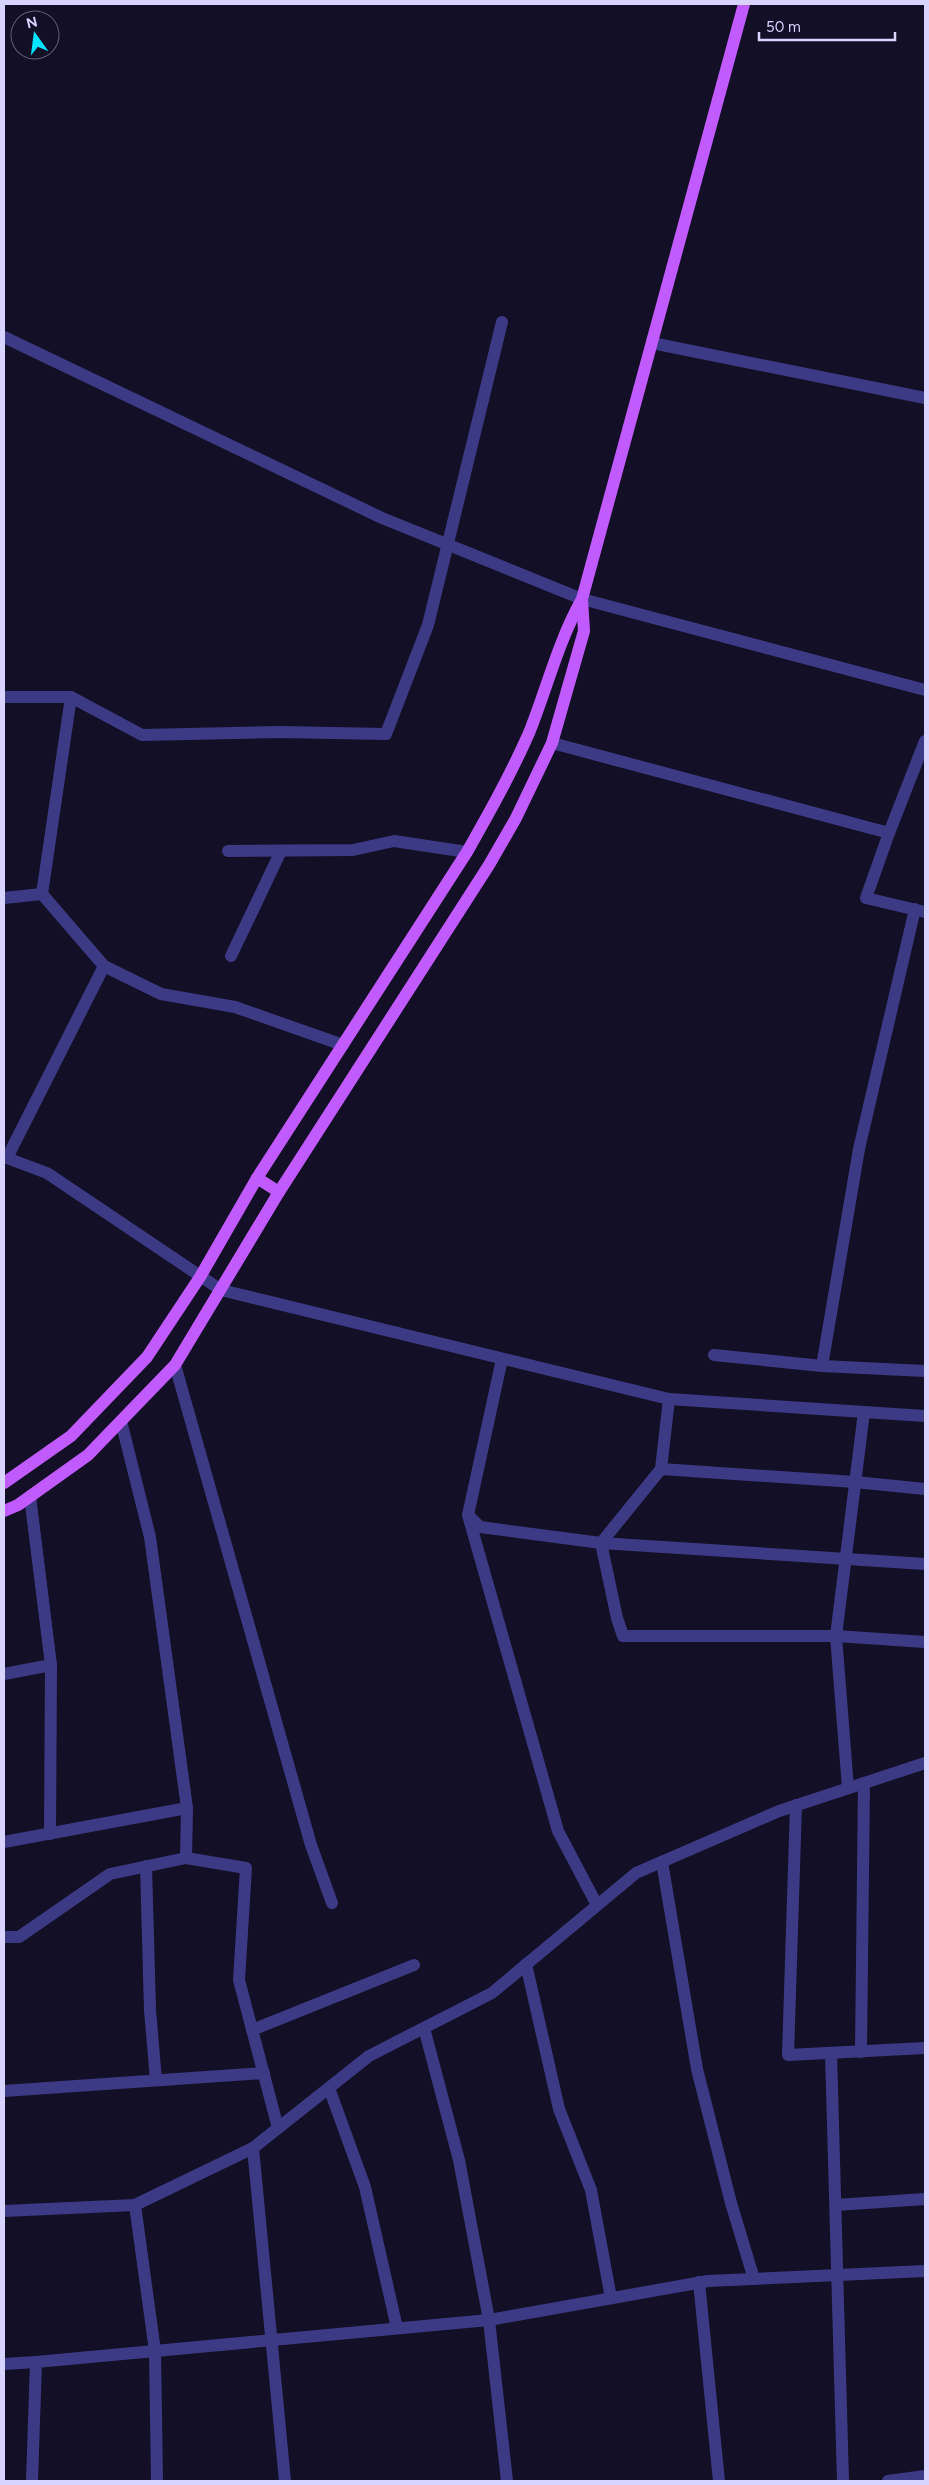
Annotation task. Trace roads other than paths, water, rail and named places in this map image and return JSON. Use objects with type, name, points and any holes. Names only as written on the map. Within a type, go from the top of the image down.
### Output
[{"type":"main road","points":[[4,1482],[71,1436],[140,1364],[200,1277],[257,1178],[467,852],[493,806],[528,733],[566,627],[582,599],[744,4]]},
{"type":"main road","points":[[4,1511],[30,1496],[88,1455],[175,1365],[279,1192],[489,865],[516,818],[552,743],[584,631],[582,599]]},
{"type":"main road","points":[[257,1178],[279,1192]]},
{"type":"street","points":[[4,697],[71,697],[142,735],[280,732],[386,734],[428,625],[502,322]]},
{"type":"street","points":[[4,337],[382,518],[582,599],[925,690]]},
{"type":"street","points":[[652,343],[925,398]]},
{"type":"street","points":[[71,697],[42,894],[104,966],[161,994],[235,1007],[343,1045]]},
{"type":"street","points":[[822,1366],[859,1148],[920,911],[866,898],[925,742]]},
{"type":"street","points":[[552,743],[889,833]]},
{"type":"street","points":[[228,851],[353,850],[394,841],[467,852]]},
{"type":"street","points":[[231,956],[281,851]]},
{"type":"street","points":[[4,898],[42,894]]},
{"type":"street","points":[[104,966],[5,1157],[47,1173],[221,1290],[668,1400],[925,1416]]},
{"type":"street","points":[[714,1355],[822,1366],[925,1371]]},
{"type":"street","points":[[502,1359],[468,1515],[558,1831],[597,1905]]},
{"type":"street","points":[[175,1365],[311,1845],[332,1903]]},
{"type":"street","points":[[601,1543],[661,1470],[668,1400]]},
{"type":"street","points":[[848,1788],[836,1636],[864,1412]]},
{"type":"street","points":[[121,1421],[150,1537],[187,1808],[186,1858]]},
{"type":"street","points":[[661,1470],[855,1482],[925,1490]]},
{"type":"street","points":[[30,1496],[51,1666],[50,1834]]},
{"type":"street","points":[[468,1515],[480,1527],[601,1543],[925,1564]]},
{"type":"street","points":[[601,1543],[617,1618],[623,1636],[836,1636],[925,1642]]},
{"type":"street","points":[[4,1674],[51,1666]]},
{"type":"street","points":[[4,2211],[135,2205],[253,2148],[369,2056],[492,1992],[636,1873],[796,1805],[925,1763]]},
{"type":"street","points":[[861,2052],[864,1783]]},
{"type":"street","points":[[796,1805],[788,2055],[925,2048]]},
{"type":"street","points":[[4,1842],[187,1808]]},
{"type":"street","points":[[4,1937],[19,1937],[110,1874],[186,1858],[246,1868],[239,1980],[278,2128]]},
{"type":"street","points":[[662,1862],[697,2069],[731,2203],[754,2279]]},
{"type":"street","points":[[146,1866],[150,2010],[156,2080]]},
{"type":"street","points":[[526,1964],[559,2109],[591,2190],[611,2298]]},
{"type":"street","points":[[252,2030],[414,1965]]},
{"type":"street","points":[[424,2028],[459,2160],[489,2320],[507,2481]]},
{"type":"street","points":[[831,2053],[843,2481]]},
{"type":"street","points":[[4,2091],[264,2074]]},
{"type":"street","points":[[329,2088],[365,2187],[397,2328]]},
{"type":"street","points":[[253,2148],[273,2340],[285,2481]]},
{"type":"street","points":[[836,2205],[925,2200]]},
{"type":"street","points":[[135,2205],[155,2351],[156,2481]]},
{"type":"street","points":[[4,2364],[489,2320],[699,2282],[925,2271]]},
{"type":"street","points":[[699,2282],[719,2481]]},
{"type":"street","points":[[32,2481],[36,2362]]},
{"type":"street","points":[[890,2481],[925,2476]]}]
